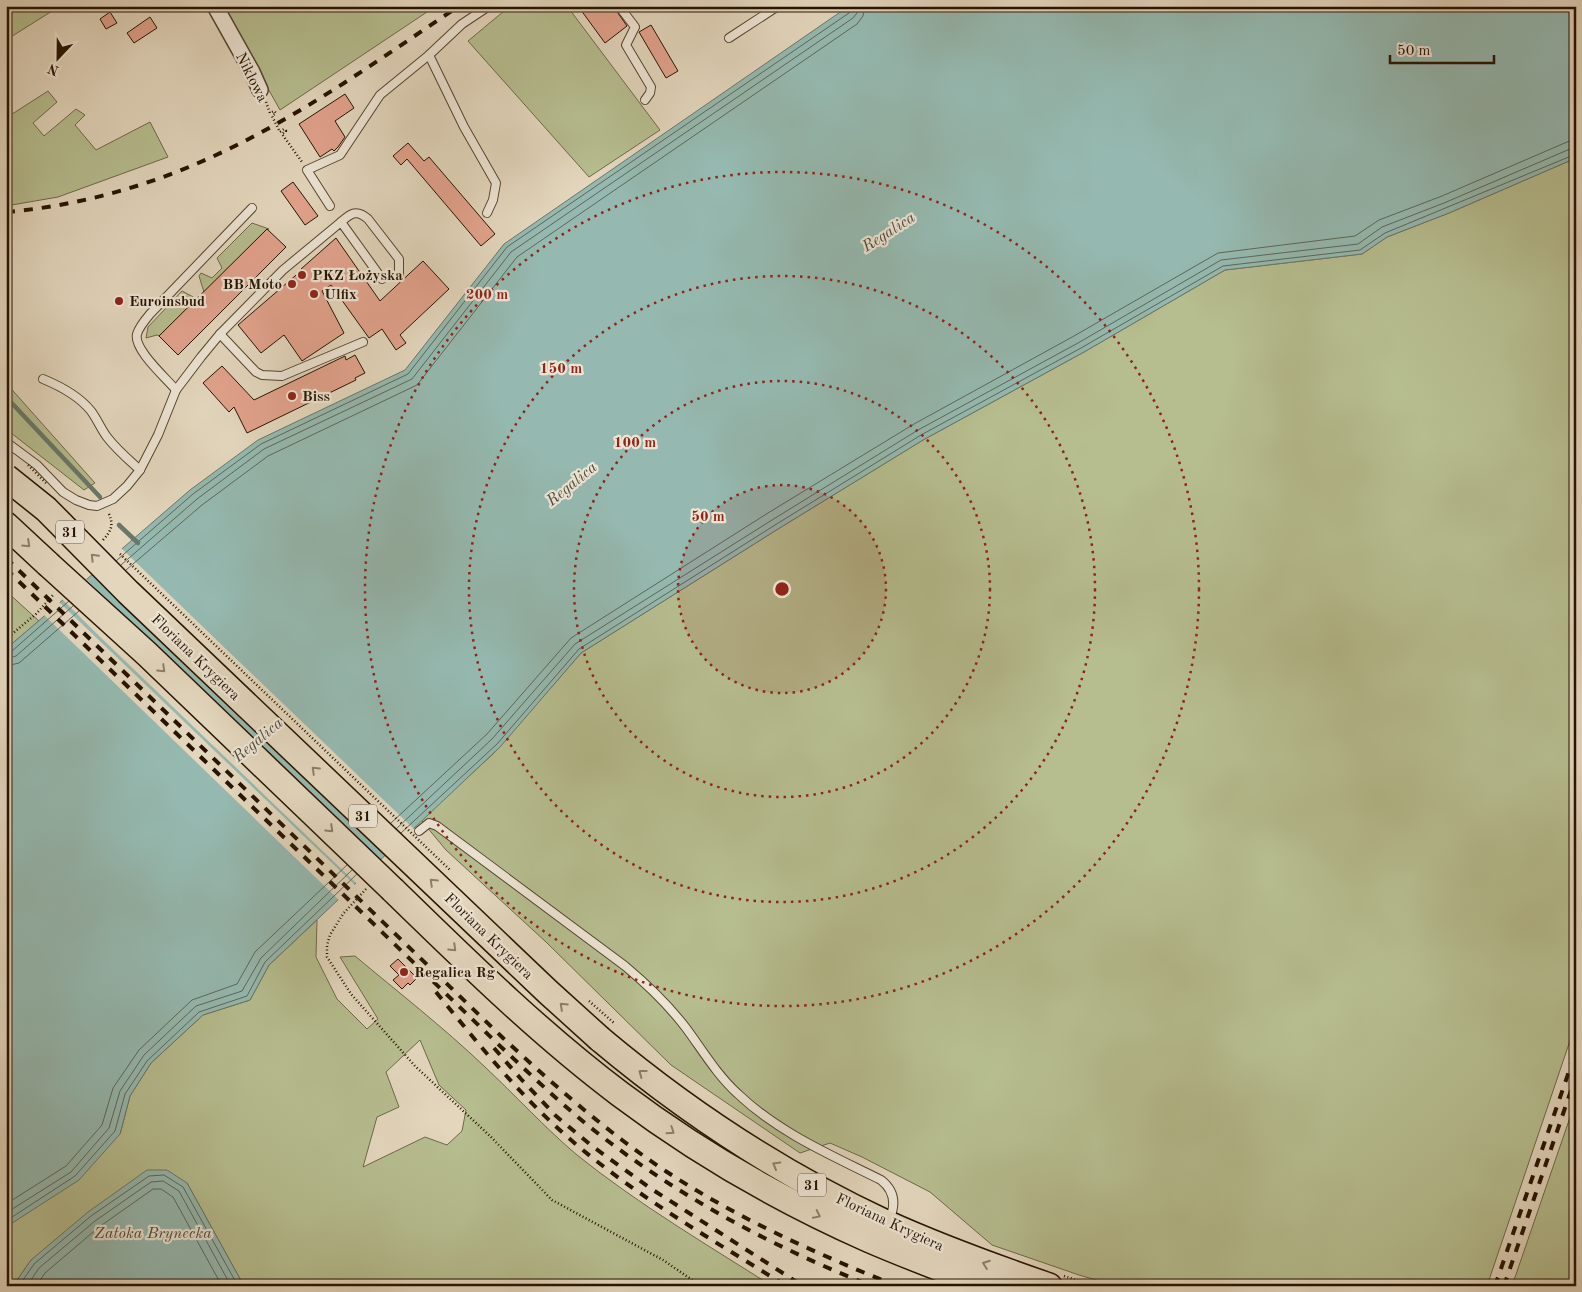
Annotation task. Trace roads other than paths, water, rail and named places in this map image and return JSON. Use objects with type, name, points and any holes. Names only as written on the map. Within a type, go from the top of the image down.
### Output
[{"type":"main road","name":"Floriana Krygiera","points":[[6,477],[46,509],[128,592],[548,992],[607,1031],[678,1100],[736,1140],[818,1189],[947,1249],[1049,1286]]},
{"type":"main road","name":"Floriana Krygiera","points":[[6,525],[147,654],[549,1037],[622,1096],[687,1141],[754,1181],[830,1222],[887,1247],[988,1286]]},
{"type":"street","name":"Niklowa","points":[[214,6],[252,72],[260,90]]},
{"type":"lane","points":[[330,206],[307,170],[340,155],[380,95],[429,55],[462,24],[489,6]]},
{"type":"lane","points":[[619,6],[635,27],[626,44],[651,87],[650,93],[645,100]]},
{"type":"lane","points":[[729,38],[778,6]]},
{"type":"lane","points":[[429,55],[464,127],[496,183],[493,200],[486,213]]},
{"type":"lane","points":[[176,390],[142,352],[136,339],[137,334],[150,314],[252,208]]},
{"type":"lane","points":[[6,442],[37,465],[63,492],[89,505],[104,504],[113,499],[127,486],[140,470],[158,435],[176,390],[220,334],[283,270],[351,213],[362,214],[368,219],[400,259],[399,277]]},
{"type":"lane","points":[[341,222],[382,279]]},
{"type":"lane","points":[[220,334],[256,372],[272,376],[282,376],[364,342]]},
{"type":"lane","points":[[43,379],[69,392],[83,403],[91,411],[104,433],[118,451],[140,470]]},
{"type":"lane","points":[[419,831],[429,823],[437,826],[625,966],[654,991],[674,1012],[726,1082],[772,1122],[788,1133],[884,1182],[892,1192],[894,1200],[893,1210],[888,1223]]},
{"type":"water","name":"Regalica","points":[[849,6],[1576,6],[1576,158],[1449,213],[1387,237],[1362,254],[1225,270],[1084,352],[923,440],[581,653],[500,747],[269,965],[250,1000],[203,1015],[151,1063],[130,1096],[120,1134],[79,1180],[6,1227],[6,649],[190,490],[258,440],[405,370],[504,244]]},
{"type":"water","name":"Zatoka Brynecka","points":[[147,1170],[167,1170],[187,1183],[244,1286],[13,1286],[31,1260],[88,1212]]},
{"type":"waterway","points":[[6,397],[100,497]]},
{"type":"waterway","points":[[119,525],[138,543]]},
{"type":"railway","points":[[6,212],[60,205],[113,193],[164,177],[214,156],[309,105],[459,6]]},
{"type":"railway","points":[[6,558],[503,1038],[582,1108],[645,1157],[722,1205],[779,1235],[897,1286]]},
{"type":"railway","points":[[6,569],[498,1044],[548,1091],[600,1135],[664,1180],[731,1220],[800,1255],[872,1286]]},
{"type":"railway","points":[[436,992],[513,1083],[546,1117],[589,1155],[671,1214],[786,1286]]},
{"type":"railway","points":[[494,1048],[556,1116],[592,1146],[650,1188],[803,1286]]},
{"type":"railway","points":[[1495,1286],[1576,1051]]},
{"type":"railway","points":[[1504,1286],[1576,1076]]},
{"type":"place","name":"PKZ Łożyska","points":[[302,275]]},
{"type":"place","name":"BB Moto","points":[[292,284]]},
{"type":"place","name":"Ulfix","points":[[314,294]]},
{"type":"place","name":"Euroinsbud","points":[[119,301]]},
{"type":"place","name":"Biss","points":[[292,396]]},
{"type":"place","name":"Regalica Rg","points":[[404,972]]}]
